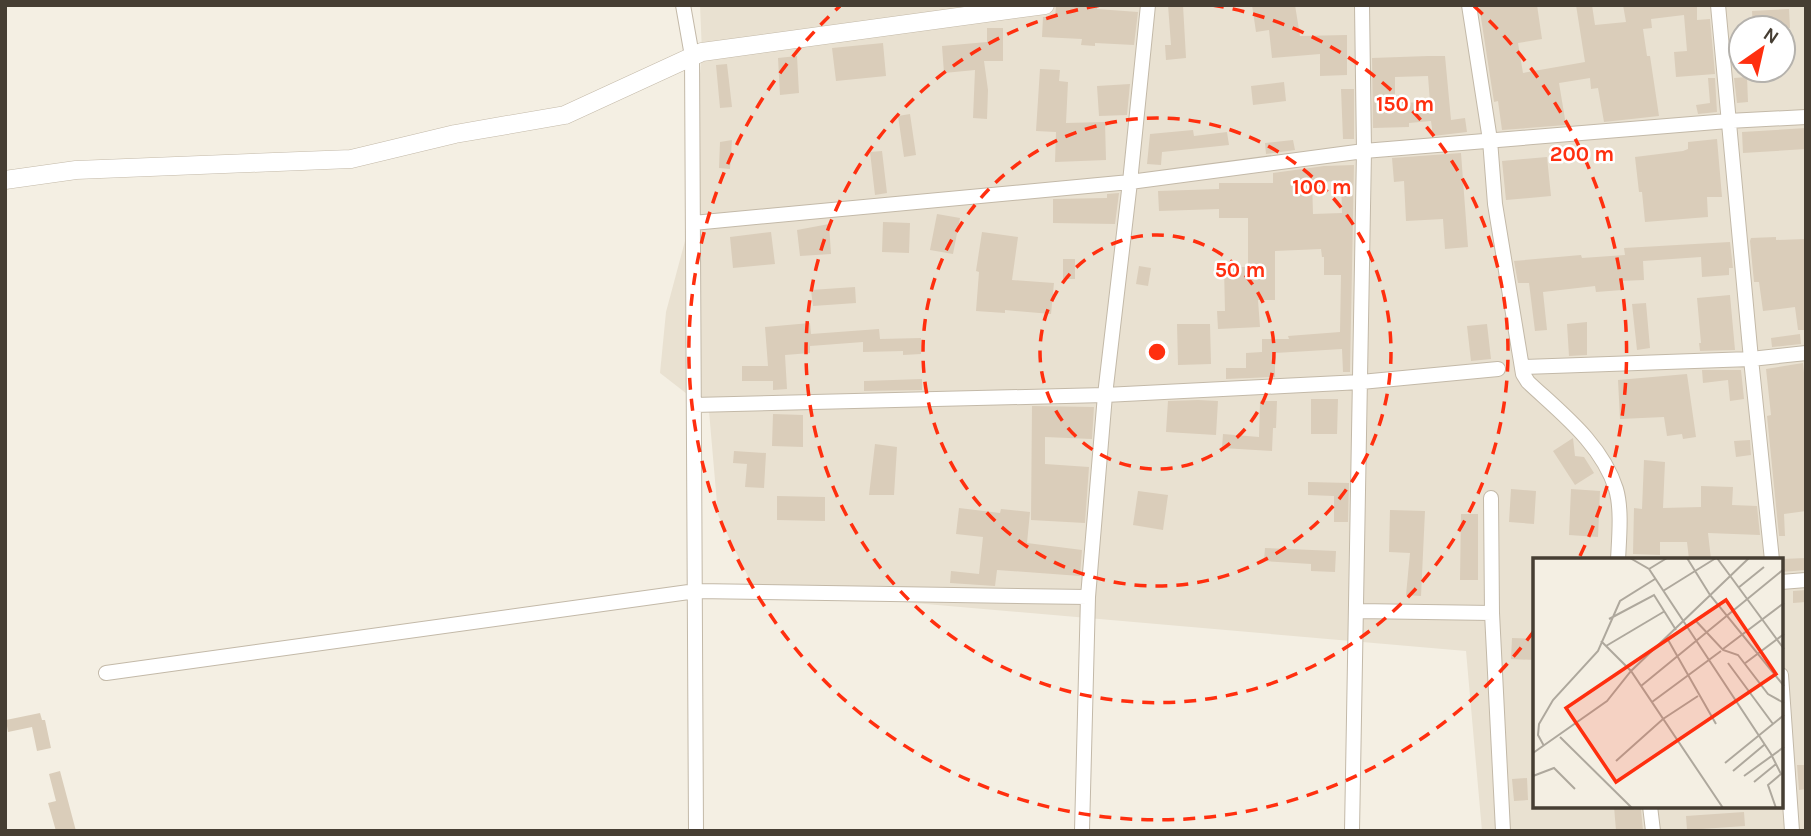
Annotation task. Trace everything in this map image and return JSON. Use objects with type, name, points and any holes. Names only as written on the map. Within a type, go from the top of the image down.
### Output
[{"type":"street","points":[[683,5],[692,56],[696,831]]},
{"type":"street","points":[[5,180],[76,170],[351,159],[455,134],[565,115],[702,52],[1045,5]]},
{"type":"street","points":[[1082,831],[1088,597],[1105,395],[1148,5]]},
{"type":"street","points":[[1352,831],[1364,151],[1362,5]]},
{"type":"street","points":[[1469,5],[1490,141],[1495,204],[1522,367],[1528,382],[1584,435],[1602,460],[1616,491],[1620,537],[1618,558]]},
{"type":"street","points":[[1718,5],[1772,558]]},
{"type":"street","points":[[693,223],[1130,182],[1364,151],[1806,117]]},
{"type":"street","points":[[1522,367],[1751,359],[1806,353]]},
{"type":"street","points":[[694,405],[1105,395],[1361,382],[1498,369]]},
{"type":"street","points":[[1492,498],[1492,613],[1503,831]]},
{"type":"street","points":[[1783,582],[1806,580]]},
{"type":"street","points":[[106,673],[696,591],[1088,597]]},
{"type":"street","points":[[1357,611],[1492,613]]},
{"type":"street","points":[[1783,703],[1792,831]]},
{"type":"street","points":[[1650,808],[1653,831]]},
{"type":"shaded area","points":[[700,5],[1806,5],[1806,831],[1482,831],[1466,651],[754,589],[718,515],[709,411],[660,373],[666,312],[685,241],[702,52]]},
{"type":"building","points":[[1097,5],[1097,9],[1138,12],[1134,45],[1081,45],[1082,39],[1042,37],[1043,17],[1055,17],[1056,7]]},
{"type":"building","points":[[1168,5],[1183,5],[1186,58],[1166,60],[1165,45],[1171,45]]},
{"type":"building","points":[[1252,5],[1295,5],[1300,36],[1347,35],[1347,75],[1320,76],[1320,54],[1272,58],[1269,30],[1256,32]]},
{"type":"building","points":[[1479,5],[1537,5],[1542,39],[1518,43],[1523,73],[1585,62],[1576,5],[1592,5],[1595,25],[1626,22],[1623,5],[1697,5],[1697,20],[1710,19],[1715,74],[1676,77],[1674,52],[1687,51],[1684,15],[1651,19],[1652,28],[1643,29],[1659,116],[1604,122],[1598,88],[1591,89],[1590,78],[1559,83],[1566,125],[1502,130],[1498,101],[1494,102]]},
{"type":"building","points":[[1789,9],[1789,14],[1752,14],[1752,11]]},
{"type":"building","points":[[987,28],[1003,28],[1003,61],[984,61],[988,90],[987,119],[973,118],[975,70],[944,73],[942,46],[987,42]]},
{"type":"building","points":[[883,43],[886,76],[836,81],[832,48]]},
{"type":"building","points":[[797,56],[799,93],[780,95],[778,58]]},
{"type":"building","points":[[1445,56],[1451,120],[1465,118],[1467,132],[1433,136],[1431,121],[1409,123],[1409,127],[1373,128],[1372,58]],"holes":[[[1428,76],[1430,102],[1395,103],[1395,77]]]},
{"type":"building","points":[[727,64],[732,107],[720,108],[716,65]]},
{"type":"building","points":[[1040,69],[1060,70],[1059,81],[1068,82],[1066,123],[1105,122],[1106,160],[1055,162],[1056,132],[1036,131]]},
{"type":"building","points":[[1708,78],[1715,78],[1717,112],[1698,114],[1696,105],[1710,103]]},
{"type":"building","points":[[1284,82],[1286,101],[1253,105],[1251,86]]},
{"type":"building","points":[[1130,84],[1127,115],[1099,116],[1097,86]]},
{"type":"building","points":[[1735,84],[1747,84],[1748,102],[1737,103]]},
{"type":"building","points":[[1341,89],[1354,89],[1354,139],[1343,139]]},
{"type":"building","points":[[910,114],[916,155],[904,157],[898,116]]},
{"type":"building","points":[[1806,128],[1806,149],[1743,153],[1742,132]]},
{"type":"building","points":[[1193,130],[1194,136],[1227,132],[1229,145],[1162,152],[1161,165],[1147,164],[1150,134]]},
{"type":"building","points":[[1717,139],[1722,197],[1707,197],[1708,217],[1645,222],[1635,157],[1683,151],[1688,149],[1688,142]]},
{"type":"building","points":[[732,140],[730,169],[719,168],[720,142]]},
{"type":"building","points":[[1293,140],[1295,150],[1266,154],[1265,143]]},
{"type":"building","points":[[882,151],[887,193],[875,195],[870,152]]},
{"type":"building","points":[[1461,153],[1468,247],[1445,249],[1443,219],[1406,221],[1404,181],[1394,182],[1392,158]]},
{"type":"building","points":[[1547,157],[1551,196],[1506,200],[1502,161]]},
{"type":"building","points":[[1354,165],[1350,372],[1343,372],[1342,349],[1275,353],[1275,377],[1226,379],[1226,368],[1246,368],[1246,353],[1262,352],[1262,339],[1289,339],[1288,336],[1340,332],[1341,275],[1324,275],[1321,249],[1275,251],[1275,300],[1258,300],[1260,327],[1218,329],[1217,311],[1225,311],[1224,267],[1248,267],[1248,218],[1219,218],[1219,209],[1159,211],[1158,191],[1219,189],[1219,183],[1273,183],[1273,173]],"holes":[[[1341,181],[1342,213],[1313,214],[1312,182]]]},
{"type":"building","points":[[1119,193],[1115,224],[1053,223],[1053,199],[1107,198],[1107,194]]},
{"type":"building","points":[[937,214],[960,218],[953,254],[930,250]]},
{"type":"building","points":[[883,222],[910,223],[909,253],[882,252]]},
{"type":"building","points":[[829,224],[831,254],[800,256],[797,230]]},
{"type":"building","points":[[771,232],[775,264],[733,268],[730,237]]},
{"type":"building","points":[[982,232],[1018,237],[1012,280],[1054,283],[1051,314],[1005,310],[1005,313],[976,311],[979,272],[976,271]]},
{"type":"building","points":[[1776,237],[1776,240],[1806,239],[1806,330],[1798,330],[1795,307],[1763,311],[1759,282],[1754,282],[1750,241],[1751,238]]},
{"type":"building","points":[[1730,242],[1733,268],[1729,268],[1729,275],[1702,277],[1701,257],[1643,261],[1644,280],[1621,281],[1622,290],[1596,292],[1595,286],[1543,292],[1547,330],[1535,331],[1529,283],[1518,283],[1514,261],[1581,255],[1582,258],[1625,255],[1624,248]]},
{"type":"building","points":[[1063,259],[1075,259],[1075,279],[1063,279]]},
{"type":"building","points":[[1139,266],[1151,268],[1148,286],[1136,284]]},
{"type":"building","points":[[855,287],[856,303],[813,306],[811,290]]},
{"type":"building","points":[[1730,295],[1735,350],[1700,351],[1697,298]]},
{"type":"building","points":[[1646,303],[1650,348],[1637,350],[1632,304]]},
{"type":"building","points":[[1587,322],[1587,355],[1569,356],[1567,324]]},
{"type":"building","points":[[810,323],[811,334],[879,329],[880,339],[921,338],[921,354],[903,355],[903,351],[863,352],[863,342],[810,346],[810,353],[785,355],[787,389],[773,390],[773,381],[742,381],[742,366],[768,366],[765,327]]},
{"type":"building","points":[[1177,324],[1210,324],[1211,364],[1178,365]]},
{"type":"building","points":[[1487,324],[1491,359],[1471,361],[1467,326]]},
{"type":"building","points":[[1800,334],[1801,344],[1772,347],[1771,338]]},
{"type":"building","points":[[1803,363],[1806,392],[1806,511],[1784,514],[1785,536],[1779,536],[1767,416],[1771,415],[1766,369]]},
{"type":"building","points":[[1702,370],[1741,370],[1744,399],[1730,401],[1728,380],[1703,383]]},
{"type":"building","points":[[1687,374],[1696,437],[1683,439],[1682,434],[1667,436],[1664,417],[1620,419],[1618,380]]},
{"type":"building","points":[[922,379],[922,390],[864,391],[864,381]]},
{"type":"building","points":[[1311,399],[1338,399],[1337,434],[1311,434]]},
{"type":"building","points":[[1168,401],[1218,401],[1216,435],[1166,432]]},
{"type":"building","points":[[1260,401],[1277,401],[1272,451],[1222,448],[1223,434],[1259,437]]},
{"type":"building","points":[[1032,406],[1094,407],[1092,439],[1045,437],[1045,464],[1089,467],[1085,523],[1031,520]]},
{"type":"building","points":[[773,414],[803,415],[803,447],[772,446]]},
{"type":"building","points":[[1573,438],[1575,456],[1584,457],[1594,473],[1575,485],[1553,451]]},
{"type":"building","points":[[1750,440],[1751,455],[1736,457],[1734,441]]},
{"type":"building","points":[[875,444],[897,447],[894,495],[869,495]]},
{"type":"building","points":[[734,451],[766,453],[764,488],[745,487],[747,464],[733,463]]},
{"type":"building","points":[[1644,460],[1665,462],[1663,508],[1701,507],[1701,486],[1733,487],[1732,505],[1757,506],[1760,535],[1708,533],[1711,558],[1689,558],[1687,542],[1660,542],[1660,555],[1633,554],[1634,508],[1642,509]]},
{"type":"building","points":[[1308,482],[1349,483],[1348,522],[1334,522],[1334,496],[1308,495]]},
{"type":"building","points":[[1511,489],[1536,491],[1534,524],[1509,522]]},
{"type":"building","points":[[1571,489],[1600,491],[1598,537],[1569,535]]},
{"type":"building","points":[[1138,491],[1168,495],[1163,530],[1133,525]]},
{"type":"building","points":[[777,496],[825,497],[825,521],[777,520]]},
{"type":"building","points":[[959,508],[1000,513],[1001,509],[1030,512],[1027,543],[1082,550],[1080,576],[997,570],[995,586],[950,583],[951,571],[979,574],[983,537],[956,534]]},
{"type":"building","points":[[1390,510],[1425,511],[1421,596],[1406,595],[1410,553],[1389,552]]},
{"type":"building","points":[[1461,514],[1478,514],[1478,580],[1460,580]]},
{"type":"building","points":[[1265,548],[1336,551],[1335,572],[1311,571],[1311,564],[1264,561]]},
{"type":"building","points":[[1806,558],[1806,570],[1783,572],[1783,559]]},
{"type":"building","points":[[1806,590],[1806,602],[1793,603],[1793,591]]},
{"type":"building","points":[[1512,638],[1533,639],[1533,660],[1511,659]]},
{"type":"building","points":[[40,713],[42,720],[45,720],[51,748],[37,751],[32,727],[8,732],[6,720]]},
{"type":"building","points":[[1797,765],[1806,765],[1806,789],[1799,790]]},
{"type":"building","points":[[60,771],[76,831],[56,831],[48,803],[56,801],[49,774]]},
{"type":"building","points":[[1527,778],[1528,800],[1514,801],[1512,779]]},
{"type":"building","points":[[1614,808],[1641,809],[1643,831],[1616,831]]},
{"type":"building","points":[[1744,812],[1745,826],[1687,830],[1686,816]]}]
